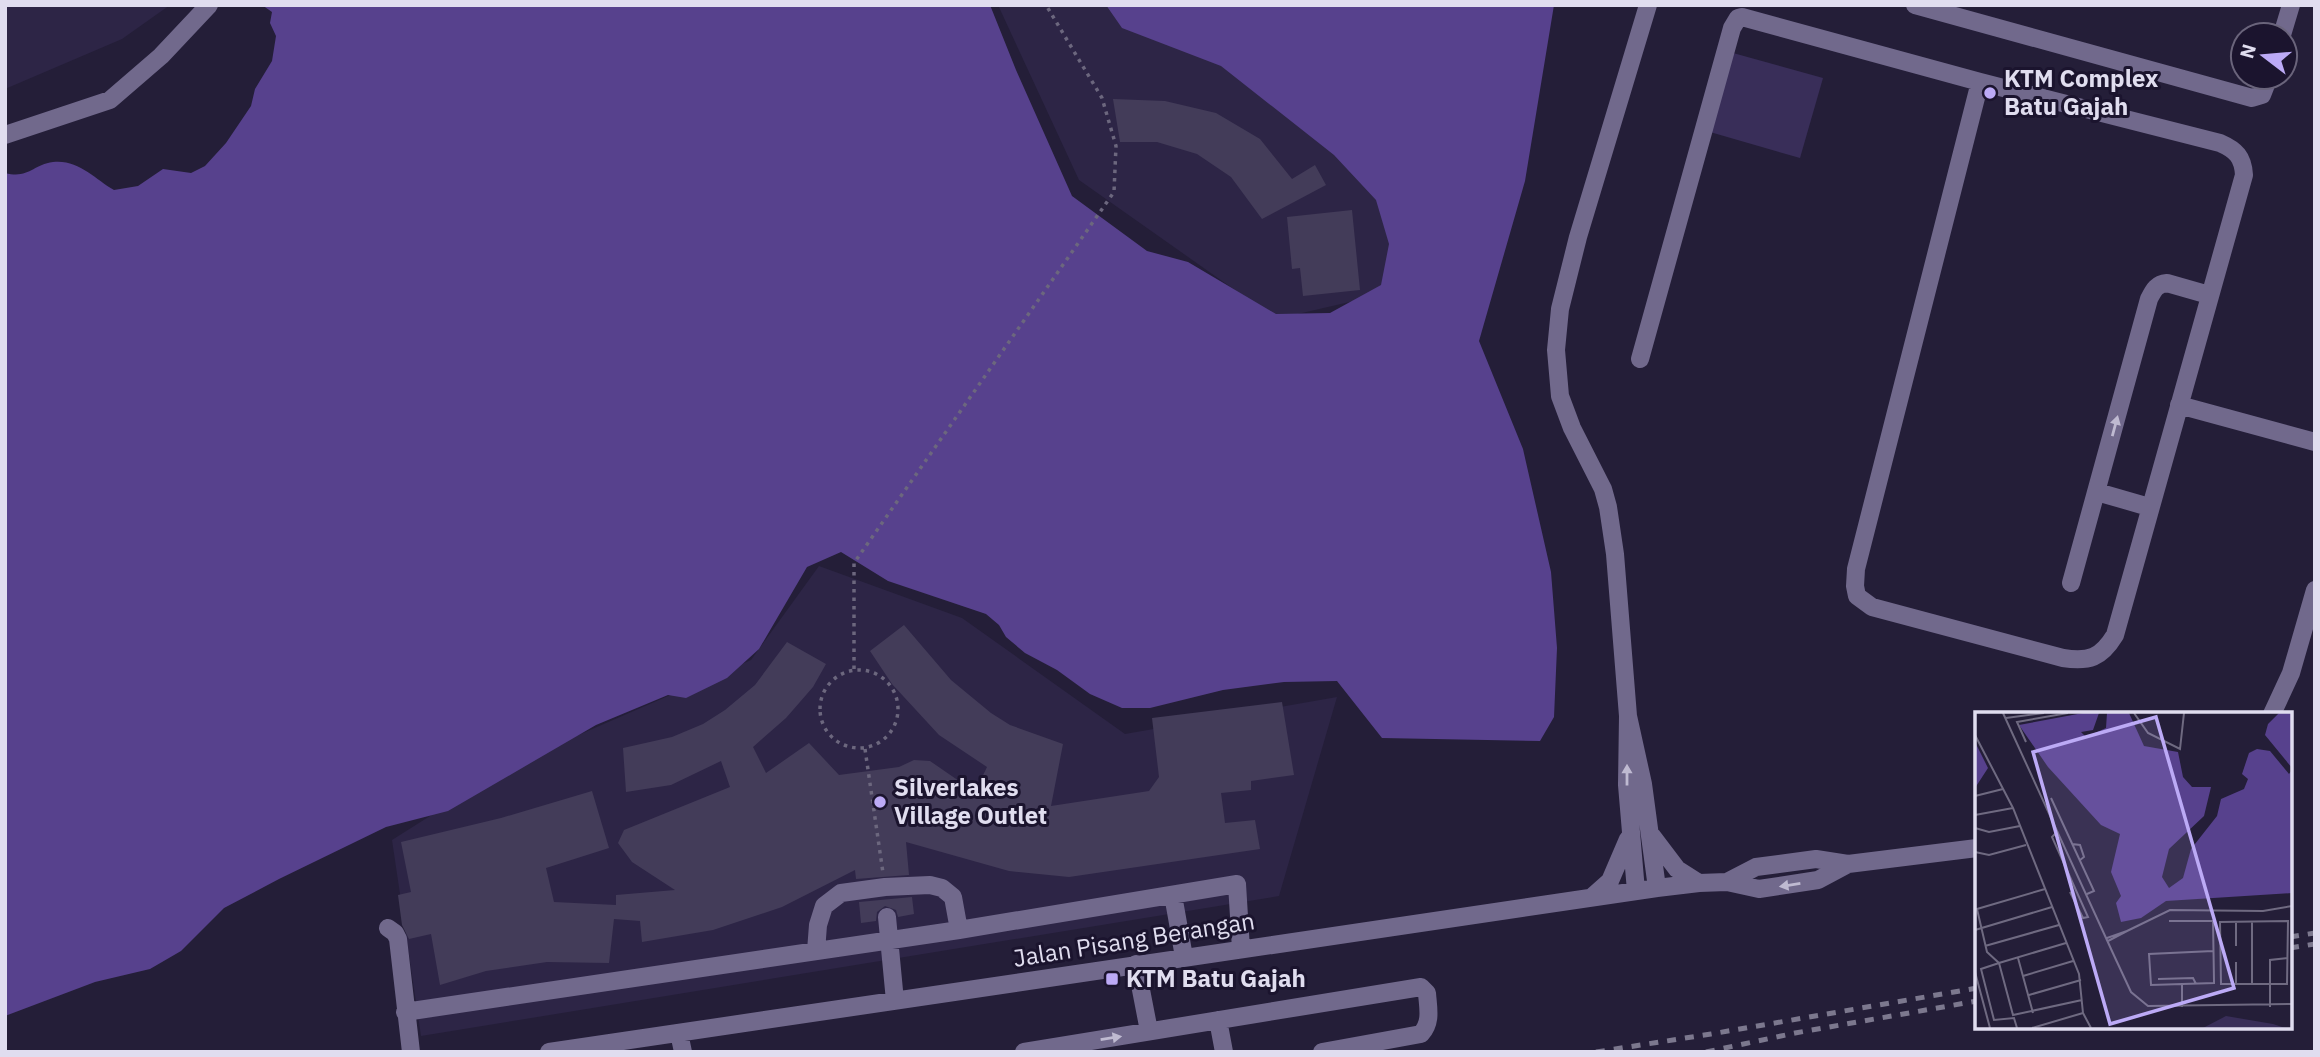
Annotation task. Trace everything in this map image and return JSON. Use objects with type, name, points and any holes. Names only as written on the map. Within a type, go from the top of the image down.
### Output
[{"type":"street","points":[[5,135],[110,100],[161,56],[209,5]]},
{"type":"street","points":[[1636,891],[1627,785],[1628,716],[1615,554],[1608,508],[1602,489],[1572,428],[1560,396],[1556,349],[1560,309],[1578,237],[1648,5]]},
{"type":"street","points":[[1915,5],[2252,98],[2263,91]]},
{"type":"street","points":[[1640,359],[1731,28],[1738,18],[1755,20],[1980,82],[2220,143],[2232,149],[2244,164],[2244,175],[2115,635],[2107,649],[2088,659],[2063,658],[1872,607],[1857,596],[1856,569],[1980,82]]},
{"type":"street","points":[[2071,583],[2149,299],[2154,289],[2167,283],[2209,295]]},
{"type":"street","points":[[2179,405],[2315,442]]},
{"type":"street","points":[[2097,492],[2149,507]]},
{"type":"street","points":[[2273,712],[2291,673],[2315,590]]},
{"type":"street","points":[[1628,716],[1647,813],[1657,888]]},
{"type":"street","points":[[1589,899],[1610,881],[1630,824],[1647,813]]},
{"type":"street","points":[[1650,833],[1677,869],[1699,883]]},
{"type":"street","name":"Jalan Pisang Berangan","points":[[1727,882],[1756,867],[1816,859],[1848,864],[1975,848]]},
{"type":"street","points":[[1816,859],[1818,880]]},
{"type":"street","name":"Jalan Pisang Berangan","points":[[549,1052],[1657,888],[1727,882],[1759,889],[1818,880],[1848,864]]},
{"type":"street","points":[[1756,867],[1759,889]]},
{"type":"street","points":[[405,1012],[959,930],[1237,884],[1241,948]]},
{"type":"street","points":[[816,951],[818,925],[824,906],[841,893],[885,887],[930,885],[942,888],[953,897],[959,930]]},
{"type":"street","points":[[1173,895],[1184,957]]},
{"type":"street","points":[[887,917],[895,1001]]},
{"type":"street","points":[[388,928],[398,939],[411,1052]]},
{"type":"street","points":[[1136,964],[1149,1031]]},
{"type":"street","points":[[1024,1052],[1421,987],[1427,993],[1429,1019],[1421,1034],[1322,1052]]},
{"type":"street","points":[[1218,1020],[1224,1052]]},
{"type":"street","points":[[679,1033],[683,1052]]},
{"type":"path","points":[[854,669],[854,563],[1114,192],[1116,146],[1102,98],[1046,5]]},
{"type":"path","points":[[854,669],[878,674],[888,681],[899,703],[898,716],[887,738],[877,745],[865,748],[851,748],[838,743],[828,733],[820,708],[822,694],[830,682],[854,669]]},
{"type":"path","points":[[865,748],[885,887]]},
{"type":"shaded area","points":[[5,5],[170,5],[122,39],[5,89]]},
{"type":"shaded area","points":[[262,5],[990,5],[1072,196],[1147,251],[1188,262],[1276,314],[1330,313],[1381,285],[1389,244],[1376,200],[1334,155],[1221,66],[1122,28],[1106,5],[1554,5],[1525,181],[1479,341],[1523,449],[1551,572],[1557,648],[1554,717],[1540,741],[1382,738],[1337,681],[1284,682],[1223,690],[1150,708],[1122,708],[1090,694],[1057,670],[1025,653],[1006,637],[999,625],[986,614],[888,581],[841,552],[807,567],[759,649],[727,678],[686,698],[668,695],[596,725],[448,811],[386,827],[279,879],[224,908],[181,951],[150,969],[95,982],[5,1016],[5,173],[20,174],[53,162],[62,162],[86,171],[114,190],[138,186],[163,169],[191,173],[205,166],[226,143],[251,106],[255,89],[272,61],[276,36],[270,23],[272,12]]},
{"type":"shaded area","points":[[998,5],[1128,5],[1239,58],[1420,219],[1384,294],[1276,319],[1079,180]]},
{"type":"shaded area","points":[[1733,53],[1823,78],[1800,158],[1710,132]]},
{"type":"shaded area","name":"Silverlakes Village Outlet","points":[[819,566],[962,618],[1125,734],[1337,697],[1279,896],[421,1036],[392,840],[514,763],[751,660]]},
{"type":"building","points":[[1113,99],[1165,101],[1216,113],[1260,139],[1292,179],[1315,165],[1326,185],[1262,219],[1231,177],[1197,154],[1157,142],[1120,142]]},
{"type":"building","points":[[1352,210],[1360,290],[1303,296],[1300,268],[1292,269],[1287,217]]},
{"type":"building","points":[[904,625],[951,680],[991,713],[1010,725],[1063,744],[1051,806],[1149,791],[1159,777],[1152,718],[1282,702],[1294,775],[1251,781],[1251,790],[1221,793],[1225,823],[1255,820],[1260,849],[1069,877],[1009,871],[906,842],[909,875],[856,879],[855,870],[782,907],[713,930],[642,942],[640,921],[614,919],[609,963],[547,962],[486,971],[440,985],[431,934],[409,939],[402,925],[398,895],[411,892],[401,842],[501,818],[592,791],[609,848],[546,868],[554,902],[616,905],[616,895],[675,890],[632,862],[618,843],[624,830],[730,787],[721,761],[671,785],[626,792],[623,748],[672,737],[703,724],[725,710],[755,685],[787,642],[826,664],[813,687],[786,718],[753,747],[766,773],[809,743],[839,775],[899,767],[914,760],[930,761],[975,792],[987,767],[939,735],[892,684],[870,651]]},
{"type":"building","points":[[912,897],[914,914],[898,917],[896,910],[885,906],[877,912],[876,921],[861,923],[859,902]]},
{"type":"railway","points":[[2292,937],[2315,933]]},
{"type":"railway","points":[[2292,948],[2315,944]]},
{"type":"railway","points":[[1596,1052],[1975,988]]},
{"type":"railway","points":[[1706,1052],[1795,1033],[1975,1001]]},
{"type":"place","name":"KTM Complex Batu Gajah","points":[[1990,93]]},
{"type":"place","name":"Silverlakes Village Outlet","points":[[880,802]]},
{"type":"place","name":"KTM Batu Gajah","points":[[1112,979]]}]
